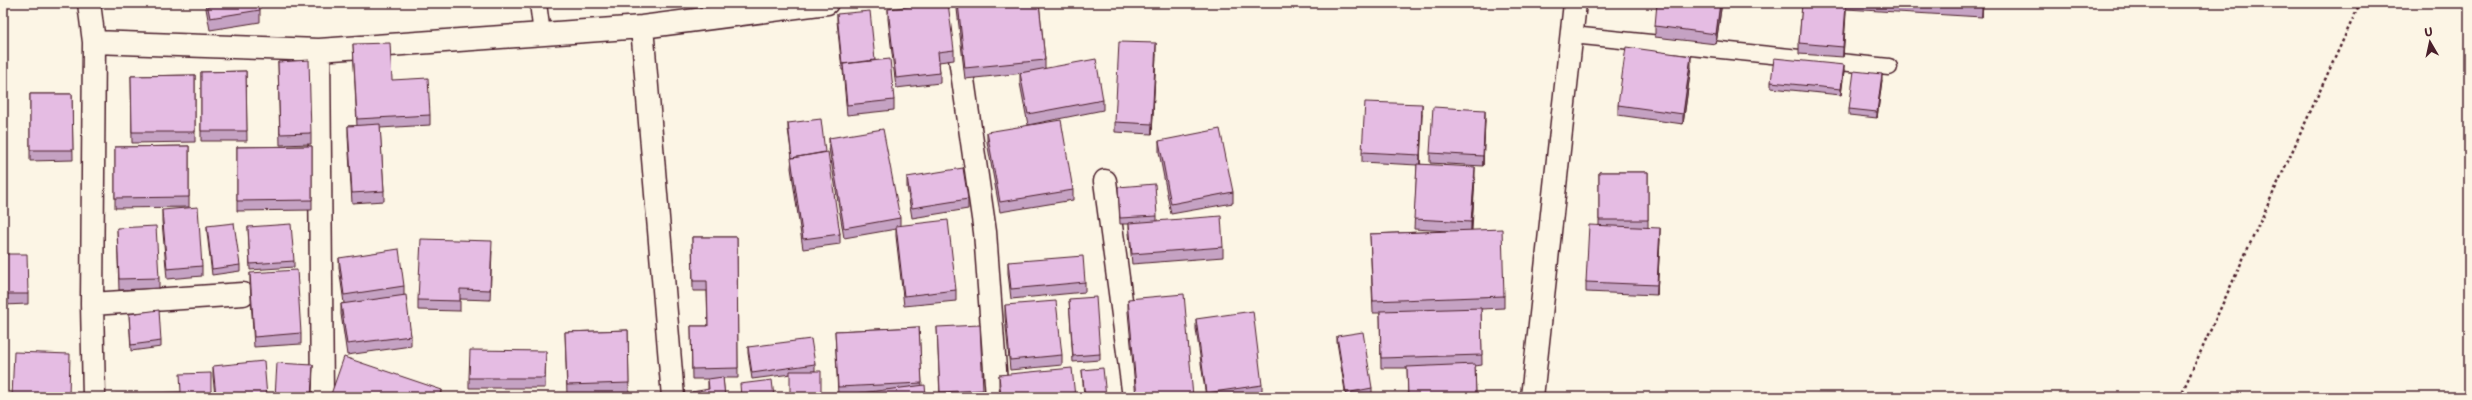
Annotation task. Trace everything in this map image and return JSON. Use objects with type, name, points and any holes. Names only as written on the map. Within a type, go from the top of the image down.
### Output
[{"type":"street","points":[[89,3],[94,42],[92,304],[94,397]]},
{"type":"street","points":[[94,42],[319,50],[642,27],[827,3]]},
{"type":"street","points":[[952,3],[985,232],[997,397]]},
{"type":"street","points":[[1532,397],[1575,3]]},
{"type":"street","points":[[642,27],[673,397]]},
{"type":"street","points":[[319,50],[322,397]]},
{"type":"street","points":[[1106,181],[1134,397]]},
{"type":"street","points":[[92,304],[243,294]]},
{"type":"lane","points":[[538,3],[542,34]]},
{"type":"lane","points":[[1572,35],[1889,67]]},
{"type":"path","points":[[2180,397],[2360,3]]},
{"type":"building","points":[[207,3],[259,3],[260,10],[210,18]]},
{"type":"building","points":[[948,3],[954,50],[938,52],[940,73],[896,78],[888,9]]},
{"type":"building","points":[[958,3],[1039,3],[1045,60],[965,68]]},
{"type":"building","points":[[1657,3],[1720,3],[1716,34],[1655,26]]},
{"type":"building","points":[[1802,3],[1846,4],[1843,47],[1799,43]]},
{"type":"building","points":[[870,11],[875,60],[842,64],[837,14]]},
{"type":"building","points":[[1119,42],[1156,43],[1152,124],[1115,122]]},
{"type":"building","points":[[390,43],[392,80],[428,78],[430,115],[357,119],[353,44]]},
{"type":"building","points":[[1626,47],[1691,56],[1683,114],[1618,105]]},
{"type":"building","points":[[1774,58],[1844,65],[1841,89],[1771,82]]},
{"type":"building","points":[[890,59],[894,100],[847,105],[843,64]]},
{"type":"building","points":[[1096,59],[1103,100],[1028,114],[1020,73]]},
{"type":"building","points":[[309,60],[311,133],[280,134],[278,62]]},
{"type":"building","points":[[246,71],[247,131],[201,131],[201,72]]},
{"type":"building","points":[[1854,71],[1882,74],[1877,112],[1849,109]]},
{"type":"building","points":[[195,75],[195,132],[132,132],[131,76]]},
{"type":"building","points":[[30,94],[72,94],[73,150],[30,150]]},
{"type":"building","points":[[1365,102],[1422,104],[1420,155],[1362,152]]},
{"type":"building","points":[[1433,107],[1485,110],[1483,156],[1430,153]]},
{"type":"building","points":[[821,119],[825,152],[792,158],[788,123]]},
{"type":"building","points":[[1061,120],[1073,190],[1000,202],[987,132]]},
{"type":"building","points":[[380,124],[384,191],[352,193],[348,126]]},
{"type":"building","points":[[883,129],[900,218],[844,228],[829,138]]},
{"type":"building","points":[[1220,129],[1233,192],[1171,204],[1159,141]]},
{"type":"building","points":[[189,146],[189,197],[115,198],[115,147]]},
{"type":"building","points":[[312,146],[312,200],[237,201],[237,147]]},
{"type":"building","points":[[828,152],[840,234],[803,239],[791,158]]},
{"type":"building","points":[[1417,164],[1475,167],[1471,222],[1414,219]]},
{"type":"building","points":[[963,168],[968,199],[912,208],[907,177]]},
{"type":"building","points":[[1599,172],[1648,172],[1648,220],[1599,220]]},
{"type":"building","points":[[1155,184],[1157,216],[1120,218],[1118,187]]},
{"type":"building","points":[[198,207],[202,266],[167,269],[162,210]]},
{"type":"building","points":[[1221,216],[1223,247],[1132,254],[1129,223]]},
{"type":"building","points":[[948,220],[956,290],[904,296],[896,226]]},
{"type":"building","points":[[234,223],[240,265],[212,269],[207,226]]},
{"type":"building","points":[[291,224],[294,261],[250,264],[248,227]]},
{"type":"building","points":[[1589,225],[1660,228],[1657,285],[1586,282]]},
{"type":"building","points":[[156,226],[159,278],[119,279],[117,228]]},
{"type":"building","points":[[1502,229],[1504,296],[1373,301],[1370,234]]},
{"type":"building","points":[[692,237],[737,237],[738,368],[692,369],[691,326],[708,326],[707,281],[693,281]]},
{"type":"building","points":[[421,239],[492,241],[490,290],[460,289],[460,301],[418,300]]},
{"type":"building","points":[[399,249],[404,286],[344,295],[339,258]]},
{"type":"building","points":[[3,254],[27,254],[28,294],[3,294]]},
{"type":"building","points":[[1083,256],[1085,282],[1011,289],[1008,262]]},
{"type":"building","points":[[297,270],[301,333],[254,337],[250,273]]},
{"type":"building","points":[[1184,294],[1193,397],[1137,397],[1128,299]]},
{"type":"building","points":[[406,295],[411,336],[347,344],[341,304]]},
{"type":"building","points":[[1096,297],[1100,354],[1073,356],[1069,299]]},
{"type":"building","points":[[1056,301],[1062,355],[1010,360],[1005,305]]},
{"type":"building","points":[[1481,308],[1482,355],[1381,358],[1380,311]]},
{"type":"building","points":[[159,310],[161,341],[131,345],[129,314]]},
{"type":"building","points":[[1253,311],[1262,385],[1206,393],[1196,319]]},
{"type":"building","points":[[980,325],[983,390],[940,392],[937,327]]},
{"type":"building","points":[[919,327],[922,383],[838,387],[835,331]]},
{"type":"building","points":[[628,330],[629,383],[567,385],[565,332]]},
{"type":"building","points":[[1363,332],[1372,388],[1346,393],[1337,336]]},
{"type":"building","points":[[811,339],[815,364],[752,373],[748,347]]},
{"type":"building","points":[[470,350],[546,351],[545,378],[469,378]]},
{"type":"building","points":[[14,352],[70,354],[69,397],[12,397]]},
{"type":"building","points":[[344,357],[442,390],[440,397],[330,397]]},
{"type":"building","points":[[264,361],[267,397],[216,397],[213,366]]},
{"type":"building","points":[[277,363],[313,365],[311,397],[275,397]]},
{"type":"building","points":[[1475,364],[1476,396],[1408,397],[1407,367]]},
{"type":"building","points":[[1072,368],[1075,397],[1001,397],[999,375]]},
{"type":"building","points":[[1103,368],[1106,397],[1085,397],[1082,370]]},
{"type":"building","points":[[790,371],[821,371],[821,397],[790,397]]},
{"type":"building","points":[[211,373],[211,397],[115,397],[115,394],[181,392],[180,374]]},
{"type":"building","points":[[723,377],[725,397],[693,397],[692,392],[709,389],[708,379]]},
{"type":"building","points":[[772,380],[774,397],[741,397],[740,384]]},
{"type":"building","points":[[925,385],[926,397],[837,397],[837,396]]}]
